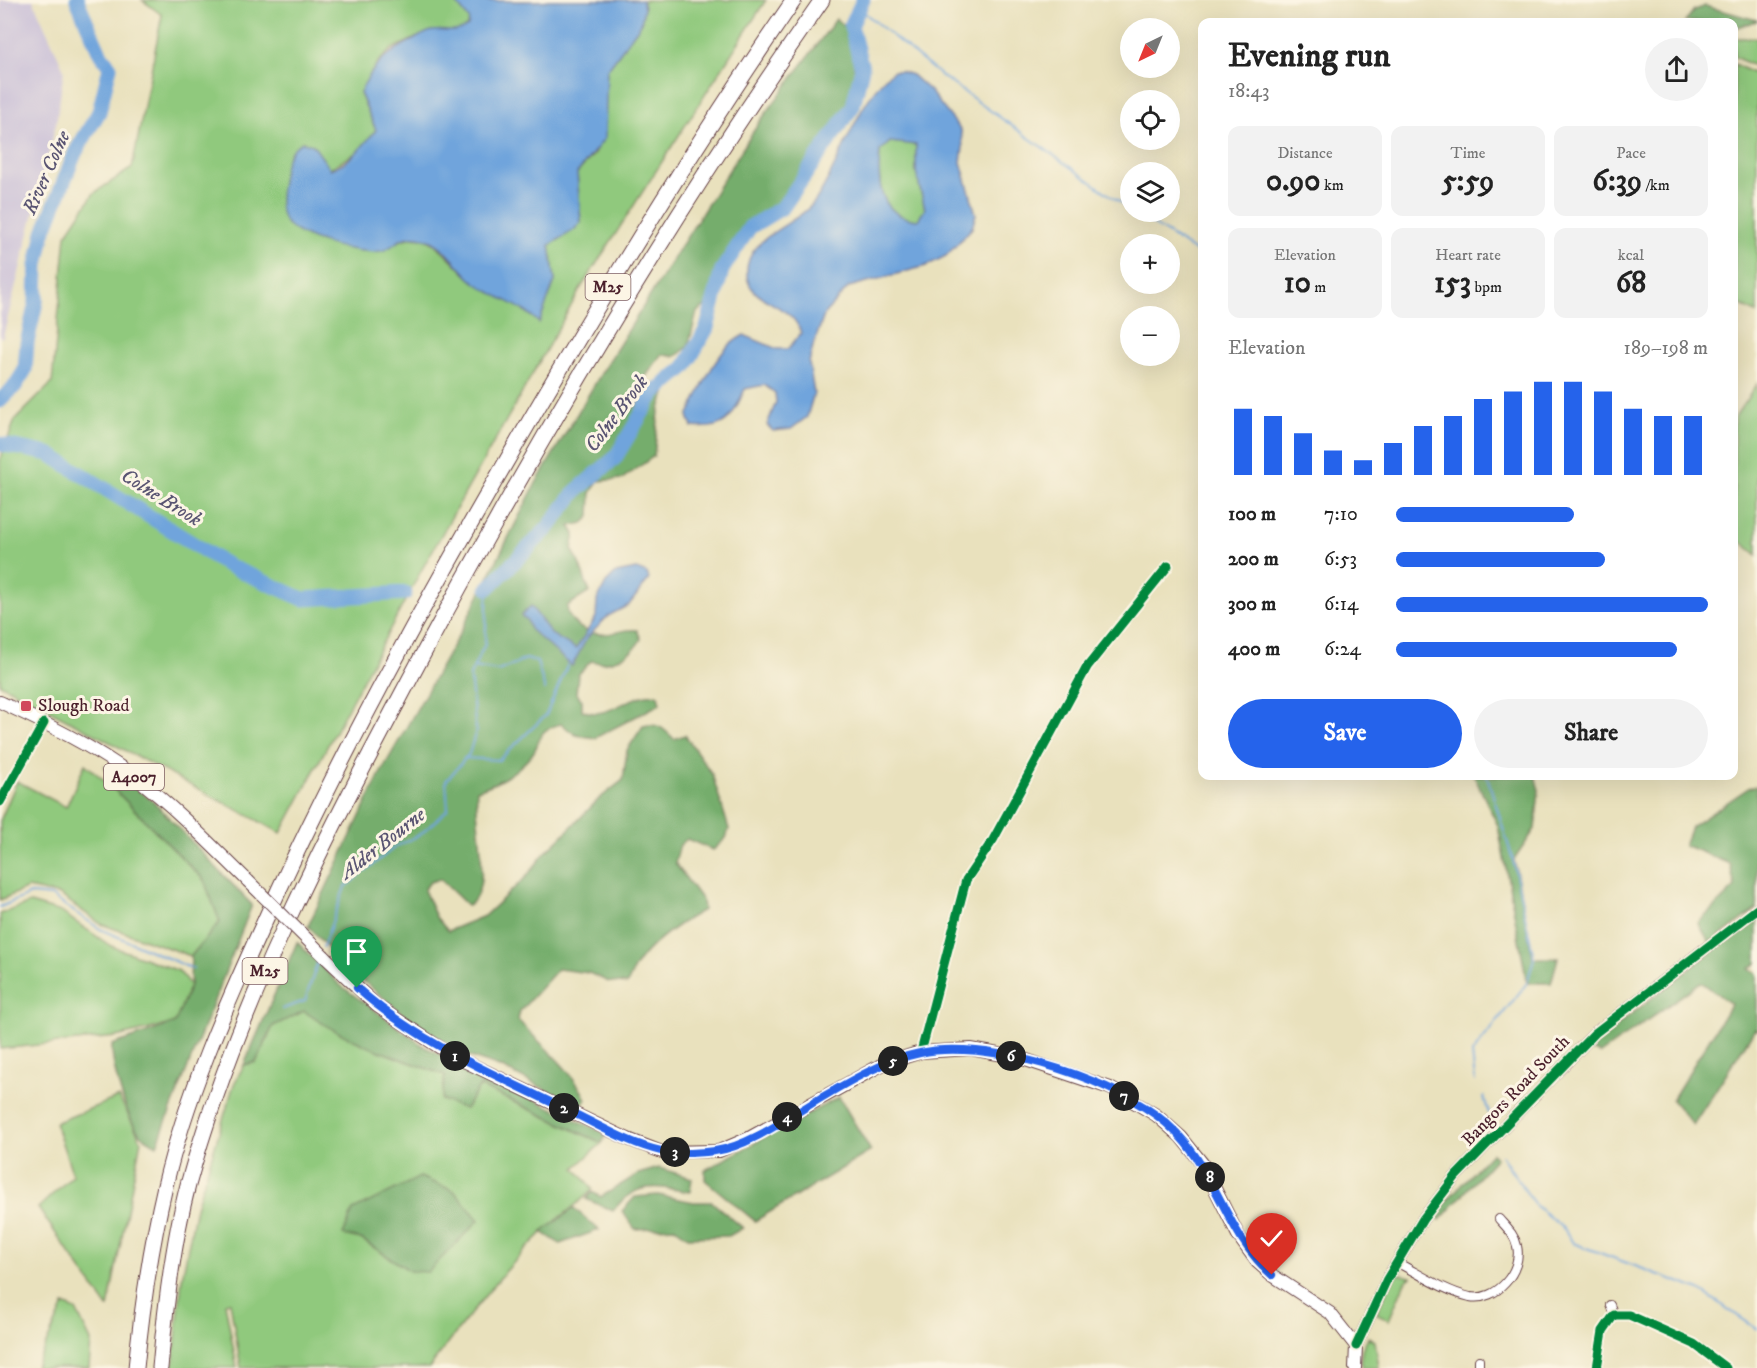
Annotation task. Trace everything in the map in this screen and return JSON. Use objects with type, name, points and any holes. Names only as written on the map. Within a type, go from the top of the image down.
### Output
[{"type":"highway","name":"M25","points":[[136,1368],[144,1296],[166,1183],[201,1073],[242,972],[300,843],[437,583],[547,390],[627,256],[794,0]]},
{"type":"highway","name":"M25","points":[[160,1368],[164,1321],[187,1190],[211,1109],[255,994],[290,917],[451,603],[567,398],[647,267],[822,0]]},
{"type":"main road","name":"A4007","points":[[0,702],[92,749],[134,777],[167,803],[377,1006],[452,1055],[628,1139],[662,1152],[719,1151],[749,1138],[883,1065],[921,1052],[971,1049],[1020,1058],[1110,1088],[1156,1115],[1181,1137],[1202,1163],[1239,1237],[1257,1262],[1272,1275],[1330,1313],[1356,1346]]},
{"type":"main road","points":[[1355,1368],[1356,1346]]},
{"type":"street","points":[[921,1052],[966,880],[1004,821],[1087,667],[1168,566]]},
{"type":"street","points":[[0,802],[44,723]]},
{"type":"street","name":"Bangors Road South","points":[[1356,1346],[1398,1263],[1438,1197],[1595,1033],[1757,909]]},
{"type":"street","points":[[1398,1263],[1471,1297],[1488,1296],[1505,1285],[1516,1263],[1518,1247],[1511,1233],[1499,1220]]},
{"type":"street","points":[[1610,1305],[1614,1316]]},
{"type":"street","points":[[1597,1368],[1603,1331],[1614,1316],[1629,1315],[1714,1356],[1726,1368]]},
{"type":"shaded area","points":[[0,0],[33,0],[64,70],[56,124],[3,337],[0,338]]},
{"type":"green space","points":[[142,0],[454,0],[469,19],[468,26],[458,32],[431,31],[392,49],[377,63],[360,93],[376,130],[359,151],[329,169],[313,145],[303,142],[383,250],[398,241],[411,238],[422,238],[432,242],[477,284],[528,311],[555,281],[550,245],[574,230],[581,222],[577,173],[596,152],[607,70],[641,24],[644,8],[642,0],[766,0],[584,283],[421,571],[281,833],[0,684],[0,460],[15,420],[52,383],[66,235],[94,193],[132,168],[162,15]]},
{"type":"green space","points":[[1705,6],[1757,21],[1738,27],[1738,18],[1688,18],[1694,10]]},
{"type":"green space","points":[[836,19],[849,30],[856,79],[848,108],[781,205],[750,221],[722,263],[711,302],[697,312],[688,347],[676,356],[661,355],[627,403],[631,410],[666,378],[669,381],[659,412],[654,456],[622,479],[598,481],[591,493],[590,517],[583,523],[570,526],[575,534],[572,549],[590,592],[567,606],[573,622],[594,633],[637,630],[641,639],[626,655],[612,661],[591,661],[578,675],[576,693],[582,700],[582,710],[592,713],[610,710],[638,697],[648,695],[658,695],[660,704],[595,738],[576,735],[561,724],[546,730],[530,757],[518,768],[499,781],[477,790],[482,869],[476,897],[468,906],[440,879],[430,882],[424,890],[436,917],[448,931],[484,916],[526,877],[544,854],[600,798],[623,780],[627,750],[643,726],[657,726],[664,729],[674,739],[685,735],[712,774],[729,829],[726,838],[713,850],[687,839],[680,845],[675,863],[702,900],[703,910],[675,928],[648,950],[635,967],[627,984],[609,982],[589,973],[558,969],[520,1011],[518,1020],[564,1067],[580,1088],[586,1099],[581,1107],[502,1068],[465,1055],[407,1017],[341,963],[308,926],[380,774],[461,631],[536,483],[602,372],[758,124]]},
{"type":"green space","points":[[1738,38],[1757,38],[1757,67],[1738,59]]},
{"type":"green space","points":[[1738,66],[1757,75],[1757,314],[1738,303]]},
{"type":"green space","points":[[890,142],[916,144],[916,172],[925,209],[918,220],[895,212],[883,196],[879,174],[880,151]]},
{"type":"green space","points":[[1757,384],[1757,555],[1738,539],[1738,412]]},
{"type":"green space","points":[[85,764],[110,785],[204,880],[220,922],[191,956],[101,924],[60,895],[28,888],[0,900],[0,821],[17,781],[66,807]]},
{"type":"green space","points":[[105,766],[154,802],[252,905],[157,1145],[141,1135],[130,1118],[117,1079],[112,1045],[175,1023],[190,985],[191,956],[220,922],[204,880],[110,785]]},
{"type":"green space","points":[[1476,780],[1536,780],[1539,790],[1535,829],[1514,860],[1533,958],[1558,958],[1551,983],[1527,983],[1498,826]]},
{"type":"green space","points":[[1757,786],[1757,909],[1710,943],[1698,923],[1735,887],[1730,864],[1684,845],[1691,827],[1750,787]]},
{"type":"green space","points":[[30,903],[61,912],[111,946],[179,971],[190,985],[175,1023],[116,1037],[0,1049],[0,914]]},
{"type":"green space","points":[[1757,916],[1757,963],[1749,969],[1757,974],[1757,1030],[1755,1029],[1693,1125],[1672,1100],[1731,1004],[1701,982],[1600,1054],[1588,1048]]},
{"type":"green space","points":[[297,942],[340,985],[425,1047],[606,1134],[602,1143],[480,1086],[465,1109],[442,1100],[445,1075],[354,1040],[304,1011],[273,1026],[256,1062],[244,1065]]},
{"type":"green space","points":[[304,1011],[354,1040],[445,1075],[442,1100],[479,1086],[602,1143],[575,1168],[593,1189],[547,1228],[511,1265],[429,1368],[241,1368],[230,1302],[225,1303],[237,1368],[173,1368],[182,1278],[196,1207],[234,1084],[244,1065],[256,1062],[273,1026]],"holes":[[[420,1177],[454,1191],[410,1271],[361,1239]]]},
{"type":"green space","points":[[119,1097],[141,1140],[108,1308],[38,1208],[73,1175],[55,1123]]},
{"type":"green space","points":[[839,1097],[871,1151],[755,1221],[705,1180],[705,1170]]},
{"type":"green space","points":[[1491,1153],[1496,1158],[1440,1220],[1434,1214]]},
{"type":"green space","points":[[659,1168],[692,1178],[690,1192],[656,1187],[638,1190],[621,1201],[613,1211],[586,1199],[592,1192],[601,1197],[638,1174]]},
{"type":"green space","points":[[420,1177],[454,1191],[479,1220],[428,1272],[410,1271],[361,1239],[343,1235],[353,1210]]},
{"type":"green space","points":[[658,1195],[694,1202],[712,1202],[743,1228],[729,1236],[688,1237],[674,1227],[635,1229],[622,1211],[635,1197]]},
{"type":"green space","points":[[574,1208],[599,1230],[560,1244],[542,1232]]},
{"type":"green space","points":[[1399,1274],[1411,1277],[1405,1282],[1389,1320],[1376,1313],[1394,1276]]},
{"type":"green space","points":[[64,1305],[76,1310],[91,1341],[89,1368],[35,1368]]},
{"type":"green space","points":[[1368,1337],[1375,1341],[1379,1368],[1363,1368],[1362,1349]]},
{"type":"water","points":[[454,0],[642,0],[644,8],[641,24],[607,70],[605,138],[577,173],[581,222],[574,230],[550,245],[555,281],[539,323],[523,310],[487,291],[471,279],[443,249],[430,240],[408,237],[381,251],[358,251],[328,244],[301,233],[290,227],[282,215],[281,186],[285,165],[291,151],[303,142],[313,145],[330,169],[344,163],[356,153],[376,130],[360,93],[370,75],[389,54],[423,34],[432,31],[459,30],[468,26],[469,19]]},
{"type":"water","points":[[893,71],[912,75],[930,91],[961,130],[963,147],[961,162],[976,214],[972,228],[946,256],[926,266],[849,287],[825,313],[809,363],[814,393],[807,417],[791,429],[773,431],[767,425],[776,402],[775,393],[764,385],[745,389],[732,414],[721,424],[704,428],[692,427],[688,416],[704,382],[717,360],[734,341],[744,335],[777,349],[788,349],[801,333],[797,323],[790,315],[763,298],[750,285],[747,276],[748,262],[753,251],[762,241],[807,210],[815,201],[860,114],[881,82]],"holes":[[[890,142],[916,145],[916,172],[925,209],[918,220],[905,217],[888,205],[880,186],[879,174],[880,151]]]},
{"type":"water","points":[[636,569],[647,573],[649,579],[629,605],[608,616],[587,638],[572,666],[530,629],[527,620],[521,616],[531,606],[551,634],[576,649],[596,617],[597,600],[606,583],[616,573]]},
{"type":"waterway","name":"River Colne","points":[[0,401],[15,386],[25,370],[27,343],[36,302],[37,265],[44,232],[75,153],[99,112],[110,67],[100,53],[77,0]]},
{"type":"waterway","name":"Colne Brook","points":[[488,588],[548,528],[576,491],[615,458],[654,393],[685,367],[707,328],[722,270],[750,227],[783,207],[853,106],[862,68],[851,26],[863,0]]},
{"type":"waterway","points":[[861,3],[866,14],[940,75],[1120,202]]},
{"type":"waterway","points":[[1150,222],[1198,253]]},
{"type":"waterway","name":"Colne Brook","points":[[0,444],[49,454],[229,566],[303,599],[405,593]]},
{"type":"waterway","name":"Alder Bourne","points":[[323,947],[345,887],[395,847],[421,834],[448,809],[446,781],[469,754],[476,731],[470,675],[485,644],[488,588]]},
{"type":"waterway","points":[[474,667],[498,671],[526,659],[537,662],[545,690]]},
{"type":"waterway","points":[[464,758],[499,760],[546,715],[568,664]]},
{"type":"waterway","points":[[1475,1081],[1472,1053],[1527,983],[1534,958],[1513,860],[1488,780]]},
{"type":"waterway","name":"Alder Bourne","points":[[0,907],[31,894],[51,896],[100,929],[193,969]]},
{"type":"waterway","name":"Alder Bourne","points":[[282,1009],[305,1001],[319,958]]},
{"type":"waterway","points":[[1484,1097],[1489,1114]]},
{"type":"waterway","points":[[1501,1155],[1535,1205],[1565,1230],[1573,1243],[1700,1290],[1757,1329]]},
{"type":"cycle path","points":[[921,1052],[966,880],[993,840],[1087,667],[1168,566]]},
{"type":"cycle path","points":[[0,802],[44,723]]},
{"type":"cycle path","points":[[1356,1346],[1387,1279],[1423,1219],[1456,1176],[1595,1033],[1757,909]]},
{"type":"cycle path","points":[[1597,1368],[1603,1331],[1614,1315],[1629,1315],[1694,1344],[1726,1368]]},
{"type":"place","name":"Slough Road","points":[[26,706]]},
{"type":"route","points":[[357,988],[377,1006],[452,1055],[628,1139],[662,1152],[719,1151],[749,1138],[883,1065],[921,1052],[971,1049],[1020,1058],[1110,1088],[1156,1115],[1181,1137],[1202,1163],[1239,1237],[1257,1262],[1272,1275]]}]
